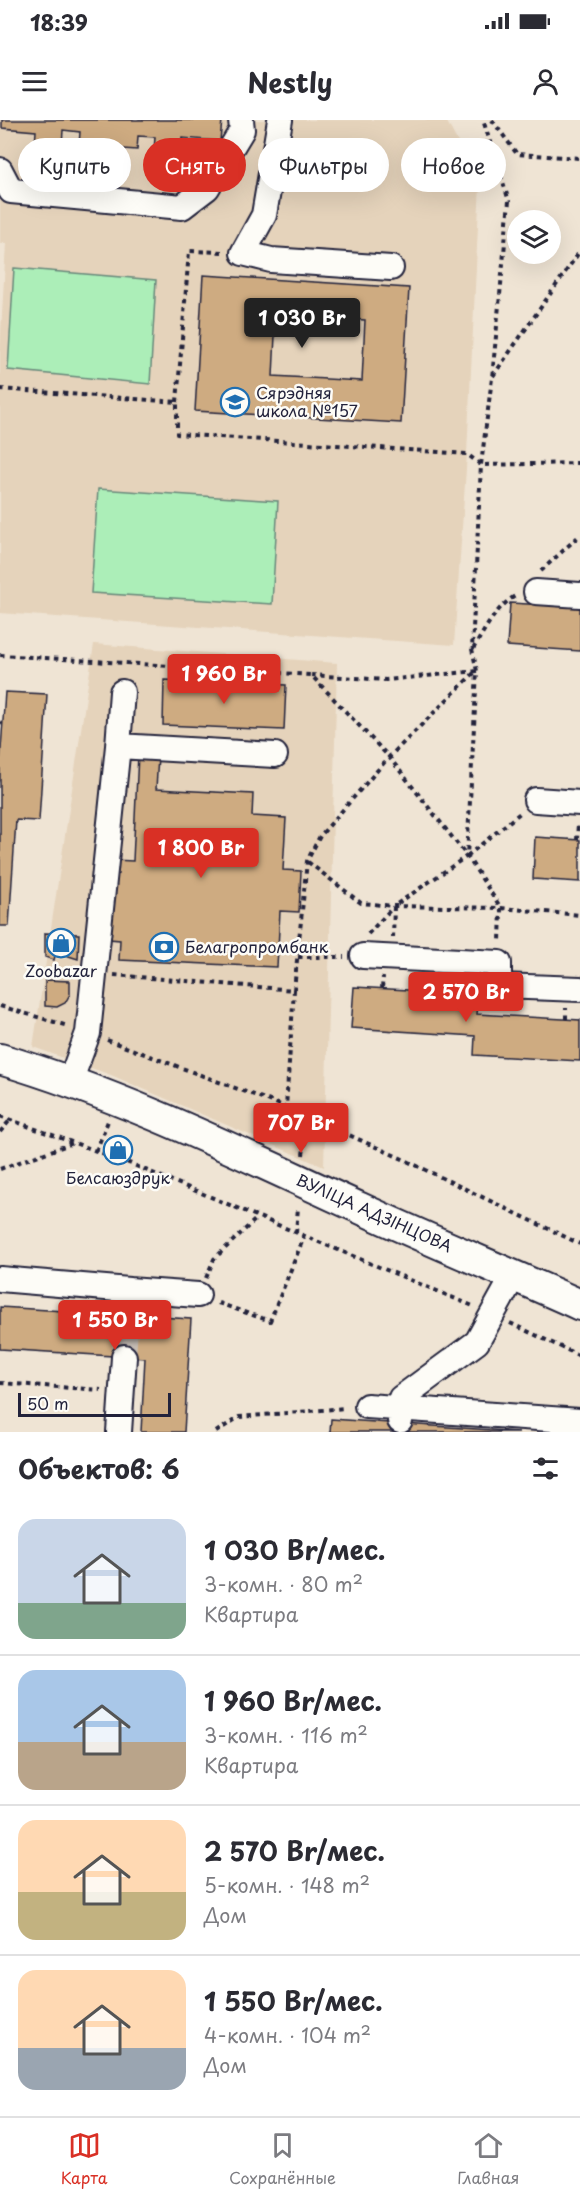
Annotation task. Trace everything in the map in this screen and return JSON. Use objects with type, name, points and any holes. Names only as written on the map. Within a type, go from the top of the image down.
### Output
[{"type":"main road","name":"ВУЛІЦА АДЗІНЦОВА","points":[[0,1059],[116,1099],[258,1159],[381,1218],[580,1305]]},
{"type":"lane","points":[[0,170],[11,191],[182,207],[207,188],[242,129],[241,120]]},
{"type":"lane","points":[[280,120],[264,215],[243,253],[271,260],[391,268]]},
{"type":"lane","points":[[536,592],[580,595]]},
{"type":"lane","points":[[70,1082],[88,1032],[122,692]]},
{"type":"lane","points":[[118,746],[274,755]]},
{"type":"lane","points":[[536,800],[580,803]]},
{"type":"lane","points":[[363,948],[392,957],[499,963],[499,986],[580,989]]},
{"type":"lane","points":[[400,1416],[401,1398],[477,1342],[514,1275]]},
{"type":"lane","points":[[0,1279],[198,1295]]},
{"type":"lane","points":[[127,1315],[129,1290]]},
{"type":"lane","points":[[119,1432],[124,1357]]},
{"type":"lane","points":[[367,1406],[400,1416],[580,1421]]},
{"type":"path","points":[[467,856],[477,671],[472,649],[481,465],[510,201],[483,120]]},
{"type":"path","points":[[492,120],[516,154],[580,158]]},
{"type":"path","points":[[243,253],[189,251],[177,402],[177,434],[467,454],[481,465],[580,464]]},
{"type":"path","points":[[492,378],[580,251]]},
{"type":"path","points":[[0,389],[177,402]]},
{"type":"path","points":[[0,655],[386,681],[477,671]]},
{"type":"path","points":[[286,1107],[294,990],[307,861],[320,836],[389,757],[477,671]]},
{"type":"path","points":[[311,675],[389,757],[467,856],[501,908],[499,963]]},
{"type":"path","points":[[298,957],[363,948],[394,906],[467,856],[536,800]]},
{"type":"path","points":[[307,861],[361,903],[394,906],[501,908],[580,915]]},
{"type":"path","points":[[392,957],[394,906]]},
{"type":"path","points":[[95,974],[294,990]]},
{"type":"path","points":[[0,1006],[88,1032],[308,1116],[580,1244]]},
{"type":"path","points":[[96,1151],[116,1099]]},
{"type":"path","points":[[0,1116],[74,1142],[493,1315],[580,1356]]},
{"type":"path","points":[[304,1147],[308,1116]]},
{"type":"path","points":[[0,1132],[11,1119]]},
{"type":"path","points":[[0,1169],[74,1142]]},
{"type":"path","points":[[257,1218],[214,1259],[198,1295],[270,1321],[304,1237]]},
{"type":"path","points":[[0,1383],[122,1391]]},
{"type":"path","points":[[216,1432],[239,1418],[367,1406]]},
{"type":"shaded area","name":"Сярэдняя школа №157","points":[[0,120],[446,120],[456,138],[401,138],[401,192],[480,192],[467,454],[454,645],[0,613],[0,350],[6,243],[0,243]]},
{"type":"shaded area","points":[[94,644],[337,663],[324,1167],[111,1075],[33,1047]]},
{"type":"green space","points":[[14,268],[156,280],[150,384],[8,370]]},
{"type":"green space","points":[[98,489],[278,501],[272,604],[91,593]]},
{"type":"building","points":[[2,120],[222,120],[220,138],[138,136],[137,150],[131,150],[131,138],[80,138],[80,132],[63,130],[62,138],[36,138],[36,131],[2,128]]},
{"type":"building","points":[[203,275],[409,288],[401,423],[195,411]],"holes":[[[276,315],[365,320],[362,381],[273,376]]]},
{"type":"building","points":[[510,603],[580,607],[580,651],[507,646]]},
{"type":"building","points":[[164,680],[286,685],[284,730],[163,725]]},
{"type":"building","points":[[5,692],[47,694],[39,821],[16,820],[9,926],[0,926],[0,763]]},
{"type":"building","points":[[138,754],[158,756],[156,789],[253,794],[252,816],[286,818],[283,870],[301,871],[299,912],[280,911],[277,967],[119,960],[120,940],[109,939],[113,860],[133,861]]},
{"type":"building","points":[[535,837],[580,840],[580,882],[533,879]]},
{"type":"building","points":[[45,933],[79,934],[78,959],[56,952],[54,960],[45,957]]},
{"type":"building","points":[[45,980],[70,981],[70,994],[65,1003],[57,1007],[45,1006]]},
{"type":"building","points":[[354,987],[479,994],[477,1014],[580,1020],[580,1061],[474,1055],[475,1036],[351,1028]]},
{"type":"building","points":[[0,1307],[191,1319],[184,1432],[141,1432],[145,1358],[0,1349]]},
{"type":"building","points":[[331,1419],[519,1432],[330,1432]]},
{"type":"tunnel","points":[[124,1357],[127,1315]]},
{"type":"place","name":"Сярэдняя школа №157","points":[[235,402]]},
{"type":"place","name":"Zoobazar","points":[[61,943]]},
{"type":"place","name":"Белагропромбанк","points":[[164,947]]},
{"type":"place","name":"Белсаюздрук","points":[[118,1150]]}]
